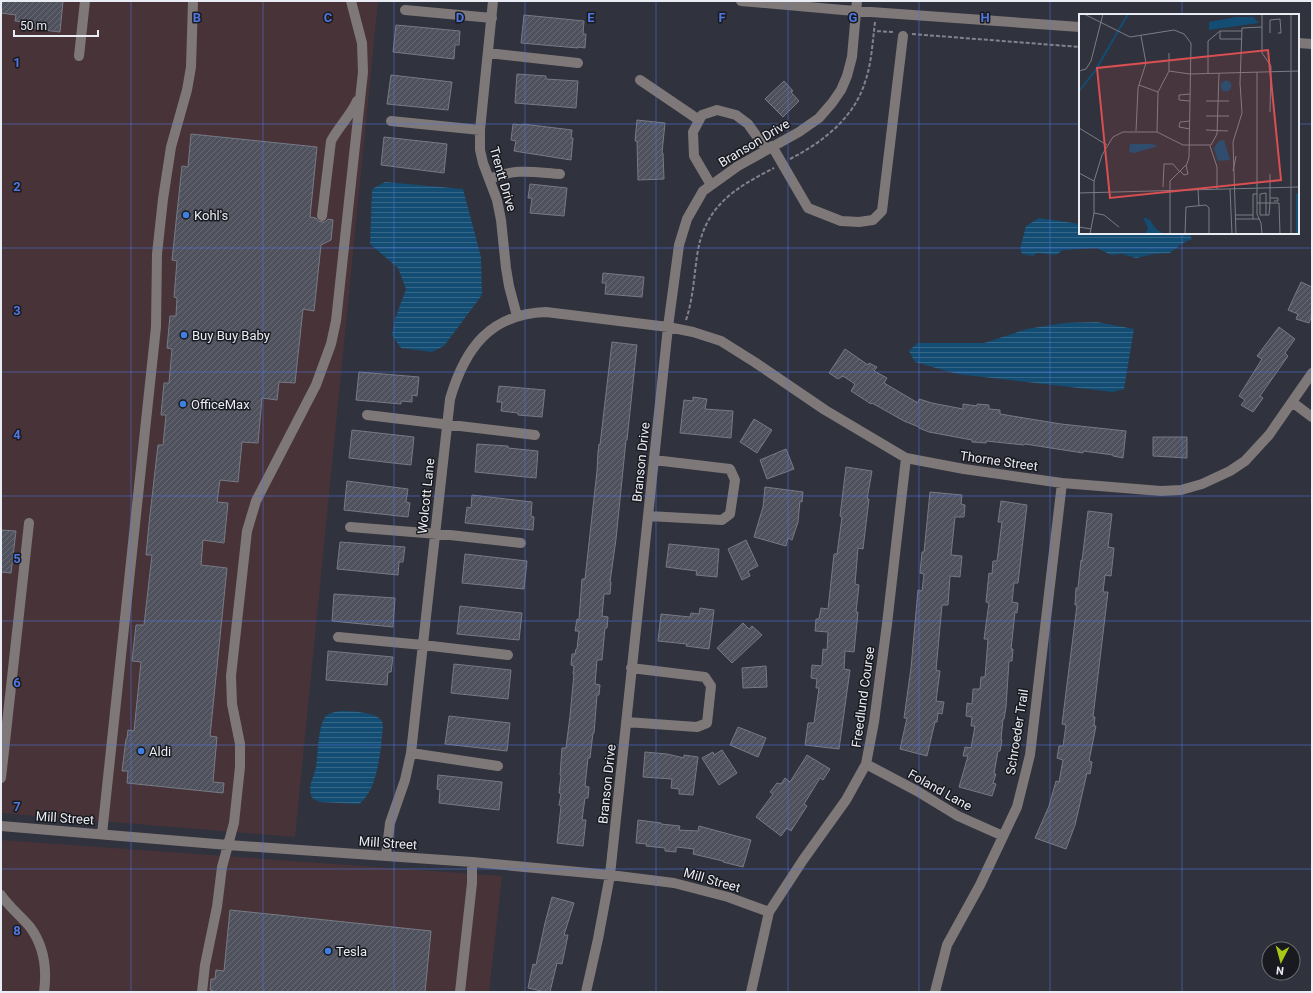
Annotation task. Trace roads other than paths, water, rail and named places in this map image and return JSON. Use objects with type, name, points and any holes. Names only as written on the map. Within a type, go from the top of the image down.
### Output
[{"type":"street","points":[[79,56],[85,1]]},
{"type":"street","points":[[102,834],[156,327],[157,264],[167,167],[187,90],[190,72],[192,55],[193,1]]},
{"type":"street","points":[[202,992],[205,965],[217,907],[222,867],[234,823],[241,756],[232,704],[231,683],[245,541],[249,521],[254,506],[316,384],[331,344],[336,322],[363,58],[362,43],[352,1]]},
{"type":"street","name":"Trentt Drive","points":[[493,1],[480,130],[480,150],[497,200],[509,286],[517,316]]},
{"type":"street","points":[[741,1],[857,6],[1079,27]]},
{"type":"street","name":"Branson Drive","points":[[586,992],[610,876],[668,327],[680,245],[687,219],[703,190],[738,166],[799,132],[819,118],[841,90],[847,76],[852,57],[857,6]]},
{"type":"street","points":[[405,10],[492,18]]},
{"type":"street","points":[[711,185],[694,156],[693,132],[702,115],[717,110],[736,115],[748,124],[769,148],[808,208],[841,221],[859,222],[873,220],[882,211],[902,34]]},
{"type":"street","points":[[1299,43],[1312,44]]},
{"type":"street","points":[[488,53],[578,63]]},
{"type":"street","points":[[640,80],[699,120]]},
{"type":"street","points":[[322,216],[331,140],[352,112],[361,89]]},
{"type":"street","points":[[390,121],[480,130]]},
{"type":"street","points":[[489,179],[502,174],[518,171],[560,174]]},
{"type":"street","name":"Wolcott Lane","points":[[386,856],[390,823],[405,780],[411,753],[450,399],[461,368],[468,354],[491,330],[517,316],[532,313],[546,312],[668,327]]},
{"type":"street","name":"Thorne Street","points":[[668,327],[693,332],[721,341],[825,410],[906,458],[964,469],[1062,483],[1162,491],[1181,490],[1202,484],[1230,471],[1245,461],[1269,435],[1312,373]]},
{"type":"street","points":[[1292,402],[1312,417]]},
{"type":"street","points":[[367,415],[535,435]]},
{"type":"street","name":"Freedlund Course","points":[[769,912],[803,860],[846,800],[866,764],[874,722],[883,654],[906,458]]},
{"type":"street","points":[[648,516],[722,520],[730,514],[735,480],[730,470],[654,460]]},
{"type":"street","name":"Schroeder Trail","points":[[935,992],[947,945],[980,885],[1017,807],[1030,755],[1062,483]]},
{"type":"street","points":[[1,778],[29,523]]},
{"type":"street","points":[[350,526],[521,543]]},
{"type":"street","points":[[338,637],[508,655]]},
{"type":"street","points":[[626,722],[697,727],[707,723],[710,701],[711,686],[705,677],[632,668]]},
{"type":"street","points":[[411,753],[498,766]]},
{"type":"street","name":"Foland Lane","points":[[866,764],[958,816],[1004,836]]},
{"type":"street","name":"Mill Street","points":[[1,826],[228,845],[472,862],[674,883],[728,897],[769,912]]},
{"type":"street","points":[[460,992],[472,883],[472,862]]},
{"type":"street","points":[[1,895],[30,928],[39,945],[43,956],[46,980],[44,992]]},
{"type":"street","points":[[751,992],[769,912]]},
{"type":"water","points":[[385,182],[463,189],[481,257],[482,295],[444,346],[432,352],[401,348],[392,335],[395,319],[406,289],[398,268],[370,244],[372,189]]},
{"type":"water","points":[[1039,218],[1079,224],[1079,234],[1190,234],[1192,239],[1183,243],[1170,253],[1154,254],[1136,258],[1122,254],[1111,255],[1097,248],[1063,250],[1056,255],[1037,253],[1033,256],[1022,254],[1020,249],[1026,226]]},
{"type":"water","points":[[1097,322],[1134,329],[1124,389],[1113,392],[957,374],[915,362],[909,351],[917,343],[984,343],[1027,329],[1064,323]]},
{"type":"water","points":[[341,711],[369,714],[379,718],[382,721],[383,727],[381,746],[374,779],[365,798],[359,804],[320,802],[312,798],[310,792],[316,767],[323,720],[326,716],[333,712]]},
{"type":"place","name":"Kohl's","points":[[186,215]]},
{"type":"place","name":"Buy Buy Baby","points":[[184,335]]},
{"type":"place","name":"OfficeMax","points":[[183,404]]},
{"type":"place","name":"Aldi","points":[[141,751]]},
{"type":"place","name":"Tesla","points":[[328,951]]}]
